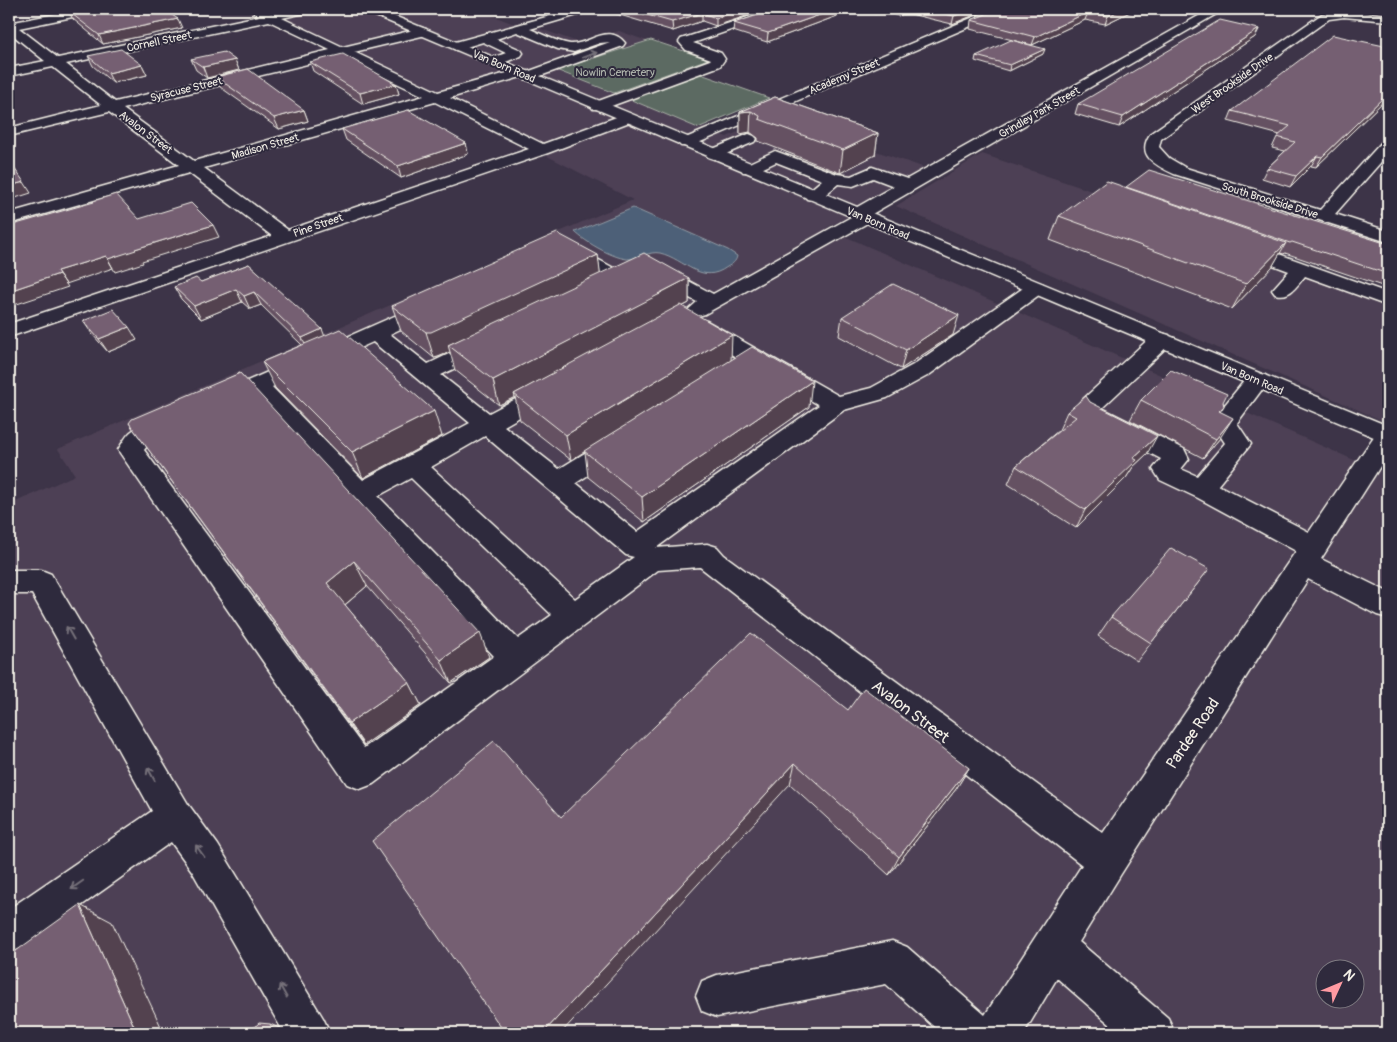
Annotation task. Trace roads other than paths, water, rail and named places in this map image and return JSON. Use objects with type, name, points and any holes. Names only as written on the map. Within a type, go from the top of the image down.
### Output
[{"type":"street","points":[[9,26],[97,9]]},
{"type":"street","points":[[254,9],[542,150]]},
{"type":"street","name":"Cornell Street","points":[[9,72],[309,9]]},
{"type":"street","points":[[456,46],[586,9]]},
{"type":"street","points":[[598,106],[715,63],[718,59],[716,56],[690,47],[685,42],[782,9]]},
{"type":"street","name":"Academy Street","points":[[686,143],[1002,9]]},
{"type":"street","name":"Grindley Park Street","points":[[754,358],[681,320],[862,216],[909,186],[1219,9]]},
{"type":"street","name":"Van Born Road","points":[[380,10],[422,32],[1388,435]]},
{"type":"street","name":"West Brookside Drive","points":[[1155,155],[1152,151],[1151,143],[1156,136],[1326,16],[1344,14],[1388,18]]},
{"type":"street","name":"Avalon Street","points":[[9,26],[54,63],[284,236]]},
{"type":"street","name":"Madison Street","points":[[9,219],[524,75],[619,43],[613,40],[601,39],[574,48],[518,28]]},
{"type":"street","name":"Syracuse Street","points":[[9,132],[422,32]]},
{"type":"street","points":[[484,38],[517,53],[495,62]]},
{"type":"street","name":"Pine Street","points":[[9,331],[284,236],[542,150],[627,118]]},
{"type":"street","points":[[714,154],[749,139]]},
{"type":"street","points":[[1323,216],[1388,145]]},
{"type":"street","name":"South Brookside Drive","points":[[1155,155],[1172,167],[1194,176],[1388,237]]},
{"type":"street","points":[[748,169],[775,156],[834,179],[853,182],[872,172],[909,186]]},
{"type":"street","points":[[813,195],[834,179]]},
{"type":"street","points":[[1223,240],[1300,270],[1388,300]]},
{"type":"street","points":[[544,256],[562,248],[611,284],[648,267],[713,302]]},
{"type":"street","points":[[1282,290],[1300,270]]},
{"type":"street","points":[[375,333],[486,426],[636,547],[836,405],[879,393],[922,370],[1036,288]]},
{"type":"street","points":[[413,465],[574,616],[360,772],[131,450],[140,437],[455,296]]},
{"type":"street","points":[[424,375],[504,336]]},
{"type":"street","points":[[1161,340],[1089,406],[1091,412],[1175,455],[1176,459],[1166,469],[1169,474],[1206,491],[1388,606]]},
{"type":"street","points":[[730,373],[754,358],[836,405]]},
{"type":"street","points":[[360,494],[572,378]]},
{"type":"street","points":[[1206,491],[1202,487],[1238,444],[1224,423],[1257,380]]},
{"type":"street","points":[[258,385],[516,658]]},
{"type":"street","points":[[557,483],[639,431]]},
{"type":"street","name":"Pardee Road","points":[[998,1033],[1107,860],[1310,556],[1388,435]]},
{"type":"street","name":"Avalon Street","points":[[574,616],[652,559],[708,555],[714,563],[1107,860]]},
{"type":"street","points":[[9,582],[41,582],[175,817],[205,858],[308,1033]]},
{"type":"street","points":[[9,933],[175,817]]},
{"type":"street","points":[[1052,946],[1153,1033]]},
{"type":"street","points":[[717,996],[892,962],[973,1033]]},
{"type":"water","points":[[633,208],[728,250],[737,256],[736,260],[718,272],[701,273],[660,253],[652,253],[630,259],[617,257],[593,245],[575,232]]},
{"type":"park label","name":"Nowlin Cemetery","points":[[615,72]]}]
